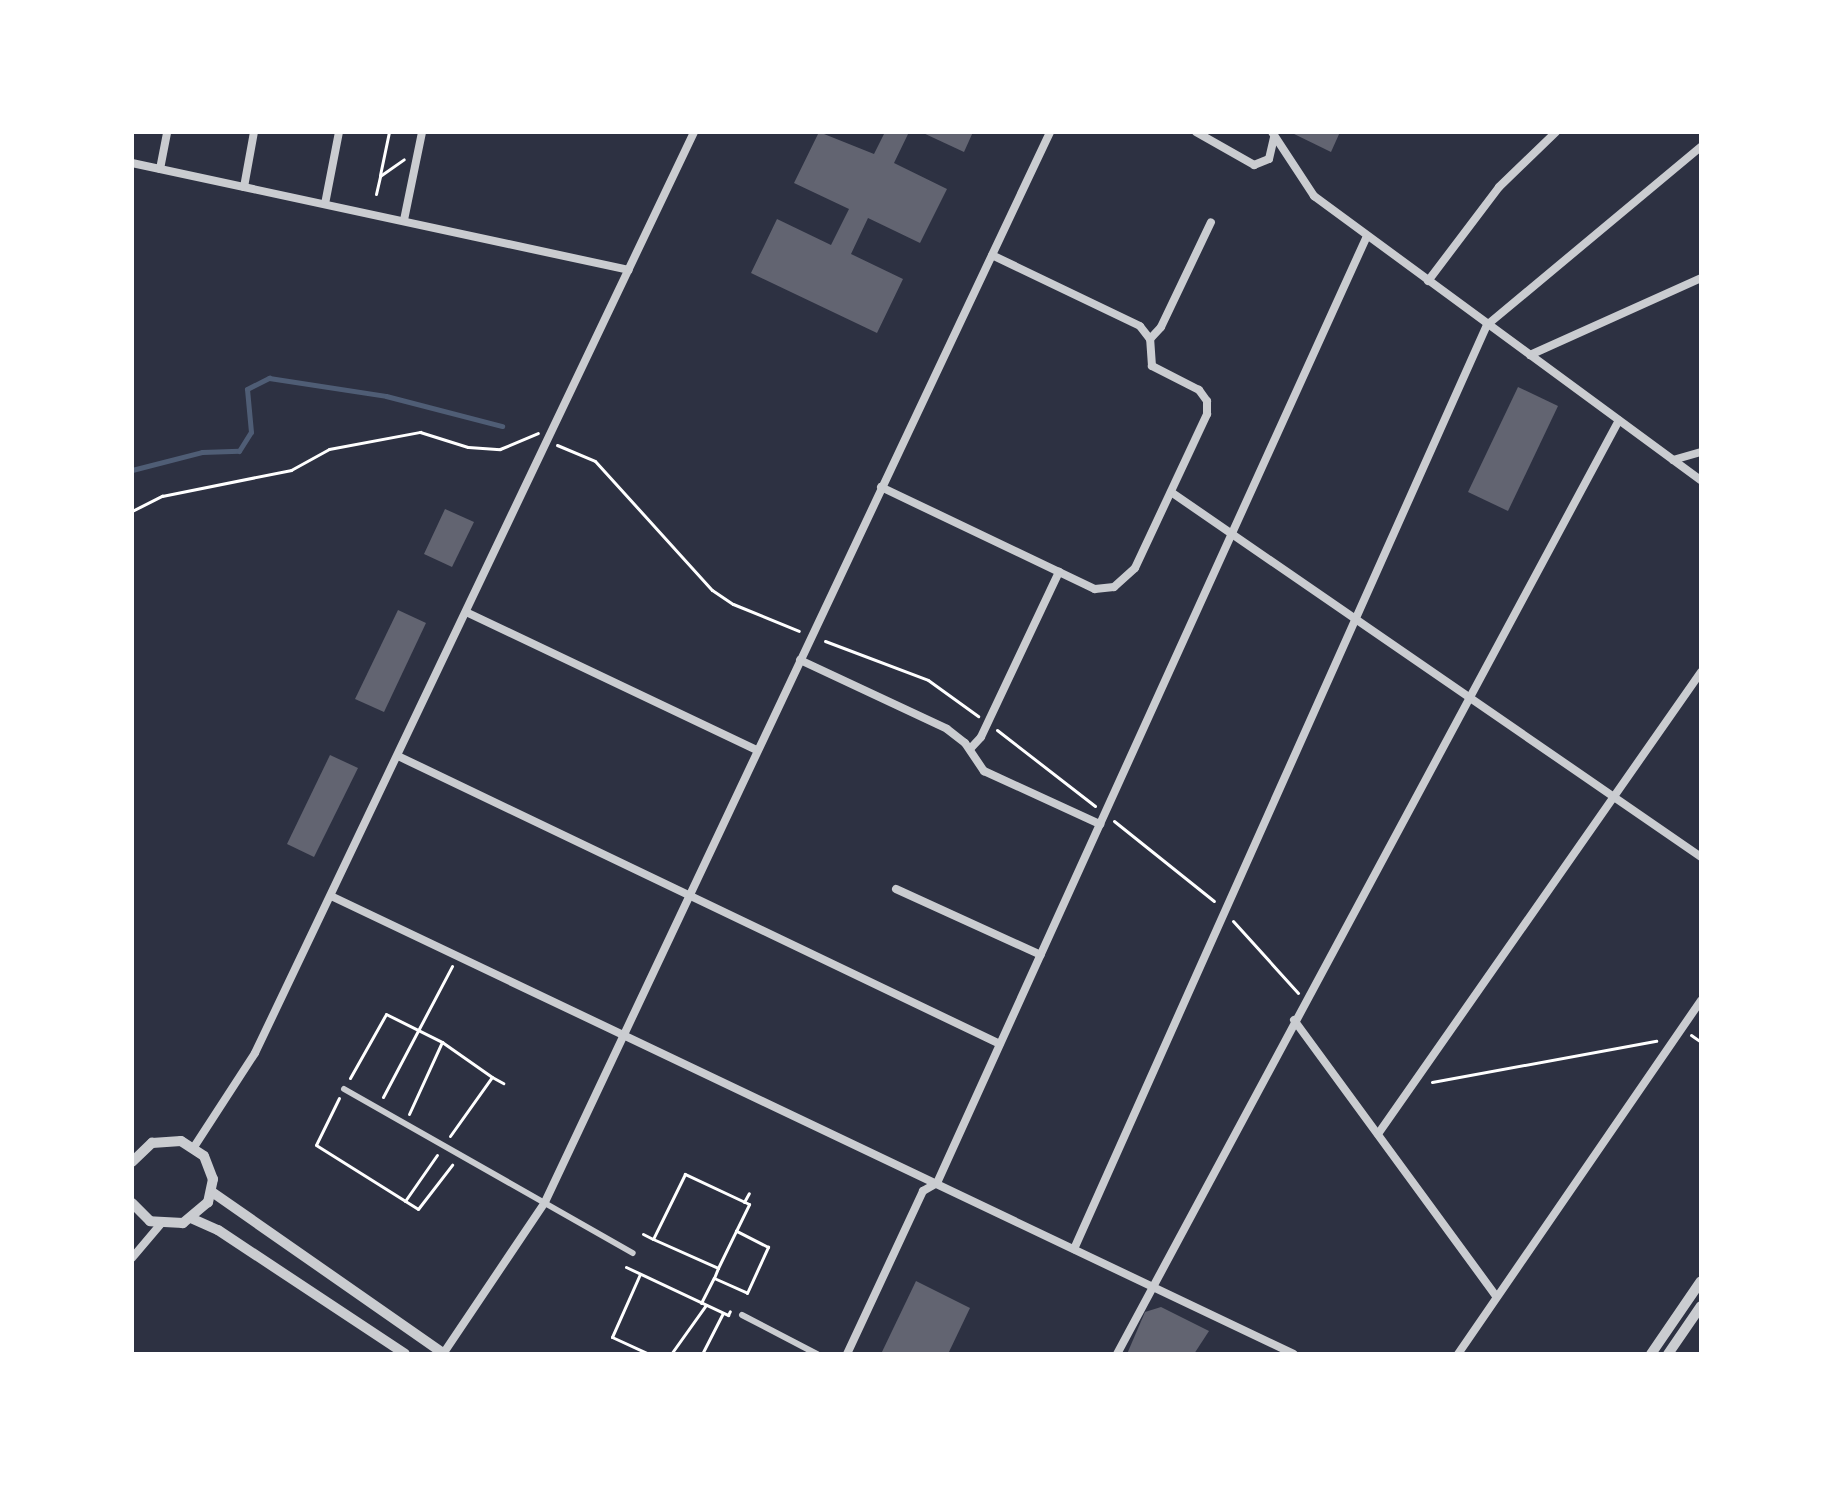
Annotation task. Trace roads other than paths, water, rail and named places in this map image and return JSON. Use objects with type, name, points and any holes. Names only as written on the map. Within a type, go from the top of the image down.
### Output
[{"type":"street","points":[[160,169],[167,132]]},
{"type":"street","points":[[244,187],[254,132]]},
{"type":"street","points":[[325,204],[339,132]]},
{"type":"street","points":[[404,220],[422,132]]},
{"type":"street","points":[[194,1147],[255,1053],[694,132]]},
{"type":"street","points":[[212,1192],[444,1354],[545,1202],[1050,132]]},
{"type":"street","points":[[1196,132],[1254,165],[1273,154],[1272,132]]},
{"type":"street","points":[[1272,132],[1314,196],[1701,480]]},
{"type":"street","points":[[1428,281],[1499,187],[1556,132]]},
{"type":"street","points":[[1074,1249],[1487,325],[1701,147]]},
{"type":"street","points":[[132,163],[629,270]]},
{"type":"street","points":[[1150,339],[1161,327],[1211,222]]},
{"type":"street","points":[[847,1354],[923,1191],[937,1183],[1367,236]]},
{"type":"street","points":[[881,487],[1095,589],[1114,587],[1135,568],[1207,414],[1207,401],[1199,390],[1152,366],[1150,339],[1140,326],[992,255]]},
{"type":"street","points":[[1530,355],[1701,278]]},
{"type":"street","points":[[1117,1354],[1619,420]]},
{"type":"street","points":[[1673,460],[1701,452]]},
{"type":"street","points":[[1171,492],[1701,857]]},
{"type":"street","points":[[970,749],[981,737],[1059,572]]},
{"type":"street","points":[[466,612],[757,750]]},
{"type":"street","points":[[800,660],[947,729],[970,749],[988,773],[1100,824]]},
{"type":"street","points":[[1378,1134],[1701,672]]},
{"type":"street","points":[[398,756],[1000,1044]]},
{"type":"street","points":[[896,889],[1041,955]]},
{"type":"street","points":[[331,896],[1294,1354]]},
{"type":"street","points":[[1458,1354],[1701,1001]]},
{"type":"street","points":[[1294,1020],[1497,1297]]},
{"type":"street","points":[[344,1089],[633,1253]]},
{"type":"street","points":[[132,1162],[152,1143],[166,1139],[194,1147],[210,1166],[212,1192],[193,1219]]},
{"type":"street","points":[[133,1206],[160,1225]]},
{"type":"street","points":[[132,1258],[160,1225],[193,1219],[218,1230],[405,1354]]},
{"type":"street","points":[[1651,1354],[1701,1281]]},
{"type":"street","points":[[1668,1354],[1701,1306]]},
{"type":"street","points":[[742,1315],[817,1354]]},
{"type":"waterway","points":[[132,470],[202,452],[239,451],[251,432],[247,389],[269,378],[386,396],[502,426]]}]
